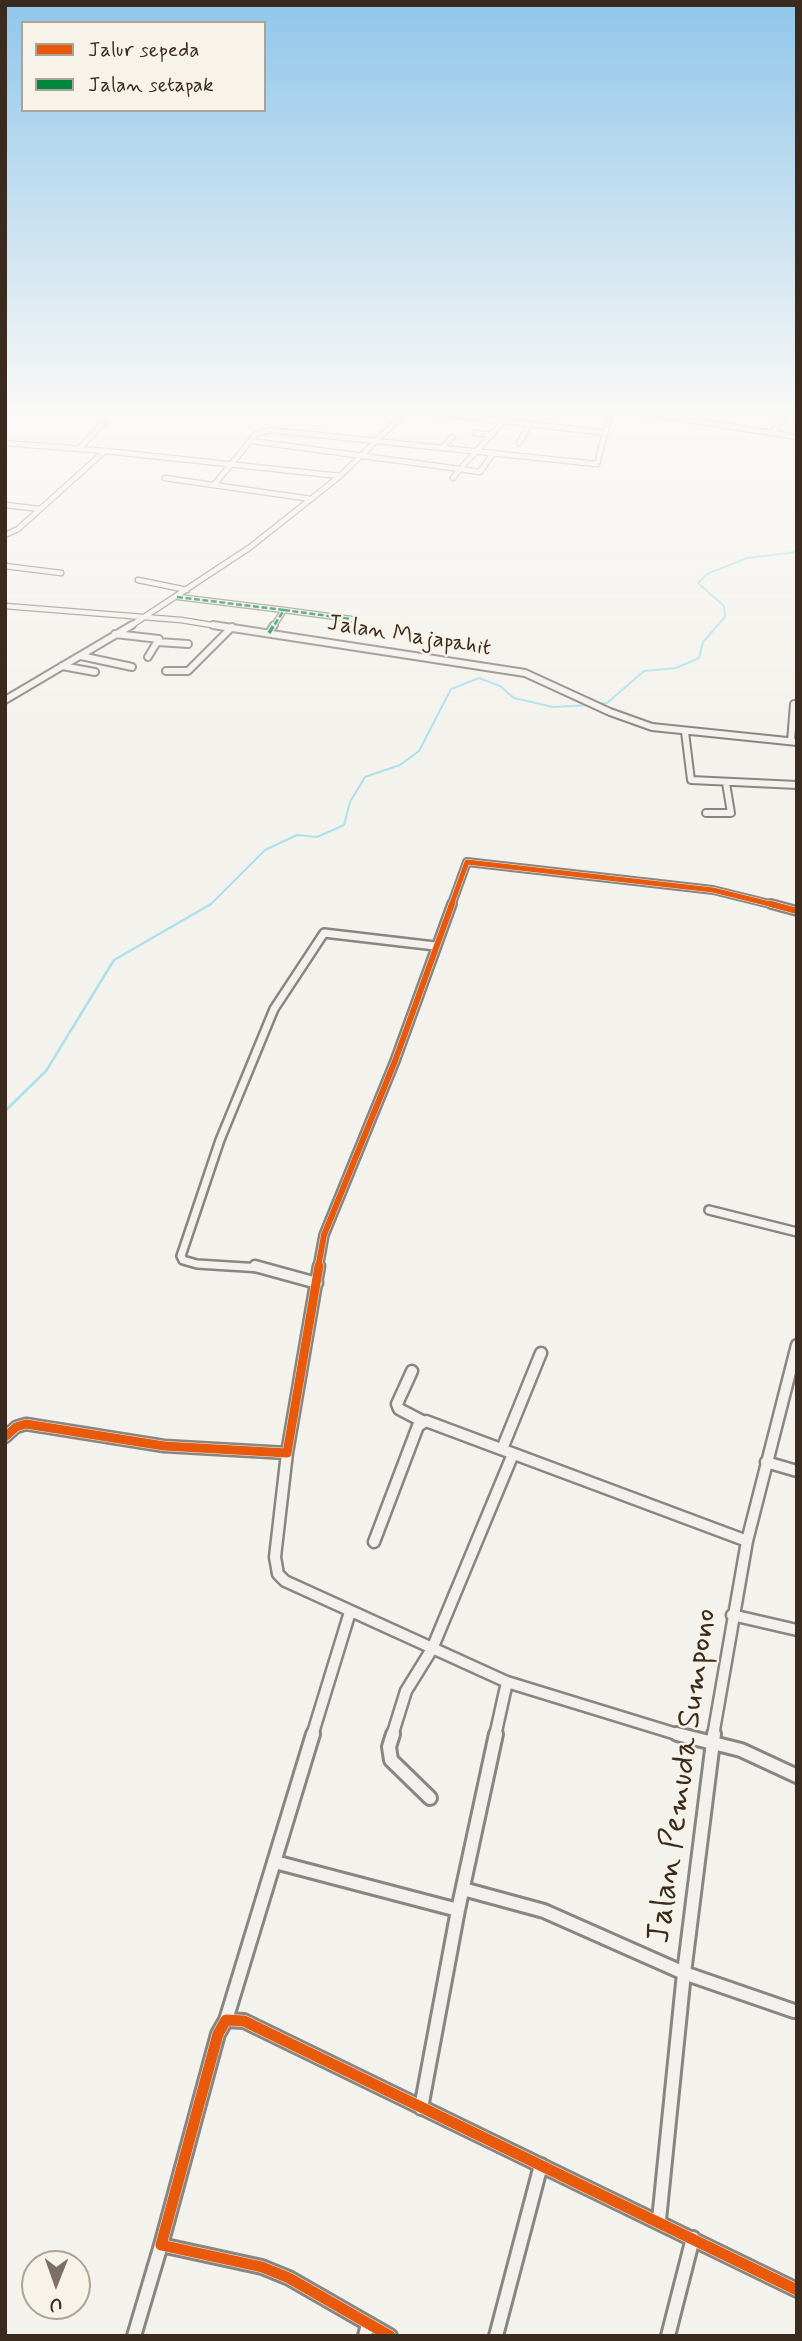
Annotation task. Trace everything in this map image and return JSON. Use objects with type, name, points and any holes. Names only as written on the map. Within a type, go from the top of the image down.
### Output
[{"type":"street","points":[[5,535],[18,529],[29,519]]},
{"type":"street","points":[[5,700],[146,617],[249,548],[285,519]]},
{"type":"street","points":[[5,566],[61,573]]},
{"type":"street","points":[[138,580],[187,590]]},
{"type":"street","points":[[177,597],[351,619]]},
{"type":"street","name":"Jalan Majapahit","points":[[5,606],[232,627],[525,673],[610,712],[652,727],[794,742]]},
{"type":"street","points":[[269,633],[284,610]]},
{"type":"street","points":[[166,671],[188,671],[232,627]]},
{"type":"street","points":[[115,634],[158,638],[158,642]]},
{"type":"street","points":[[158,642],[188,645]]},
{"type":"street","points":[[148,657],[158,642]]},
{"type":"street","points":[[80,656],[132,667]]},
{"type":"street","points":[[62,666],[96,672]]},
{"type":"street","points":[[794,704],[794,742]]},
{"type":"street","points":[[685,732],[688,778],[726,783],[797,785]]},
{"type":"street","points":[[706,813],[731,813],[726,783]]},
{"type":"street","points":[[797,911],[727,893],[657,882],[467,862],[395,1061],[324,1235],[287,1453],[276,1546],[278,1574],[285,1581],[432,1649],[507,1682],[712,1745],[741,1750],[797,1776]]},
{"type":"street","points":[[317,1283],[249,1265],[186,1262],[181,1256],[220,1140],[274,1009],[323,935],[331,932],[435,946]]},
{"type":"street","points":[[709,1210],[797,1232]]},
{"type":"street","name":"Jalan Pemuda Sumpono","points":[[659,2220],[684,1973],[712,1745],[732,1615],[766,1462],[797,1345]]},
{"type":"street","points":[[430,1798],[398,1770],[388,1754],[406,1692],[432,1649],[541,1353]]},
{"type":"street","points":[[412,1371],[397,1404],[399,1409],[424,1422],[747,1541]]},
{"type":"street","points":[[374,1542],[418,1426],[424,1422]]},
{"type":"street","points":[[5,1437],[16,1427],[31,1425],[164,1446],[287,1453]]},
{"type":"street","points":[[766,1462],[797,1471]]},
{"type":"street","points":[[134,2336],[218,2034],[226,2020],[351,1612]]},
{"type":"street","points":[[732,1615],[797,1630]]},
{"type":"street","points":[[421,2108],[458,1910],[507,1682]]},
{"type":"street","points":[[275,1862],[458,1910]]},
{"type":"street","points":[[463,1889],[544,1912],[684,1973],[793,2011]]},
{"type":"street","points":[[226,2020],[244,2021],[659,2220],[797,2290]]},
{"type":"street","points":[[496,2336],[541,2165]]},
{"type":"street","points":[[668,2336],[693,2238]]},
{"type":"street","points":[[161,2245],[262,2267],[289,2278],[367,2330],[390,2336]]},
{"type":"waterway","points":[[596,704],[607,703],[644,671],[676,668],[699,658],[703,642],[725,617],[724,606],[698,583],[707,574],[747,558],[797,552]]},
{"type":"waterway","points":[[211,904],[265,850],[297,835],[317,837],[344,825],[350,802],[365,777],[400,765],[419,751],[451,689],[479,678],[500,686],[514,698],[553,707],[590,705]]},
{"type":"waterway","points":[[5,1111],[46,1071],[114,960],[211,904]]},
{"type":"marked path","points":[[177,597],[284,610],[269,633]]},
{"type":"marked path","points":[[284,610],[351,619]]},
{"type":"cycle path","points":[[5,1437],[16,1427],[26,1424],[164,1446],[287,1453],[324,1235],[395,1061],[467,862],[713,890],[797,911]]},
{"type":"cycle path","points":[[390,2336],[289,2278],[262,2267],[161,2245],[218,2034],[226,2020],[244,2021],[797,2290]]}]
